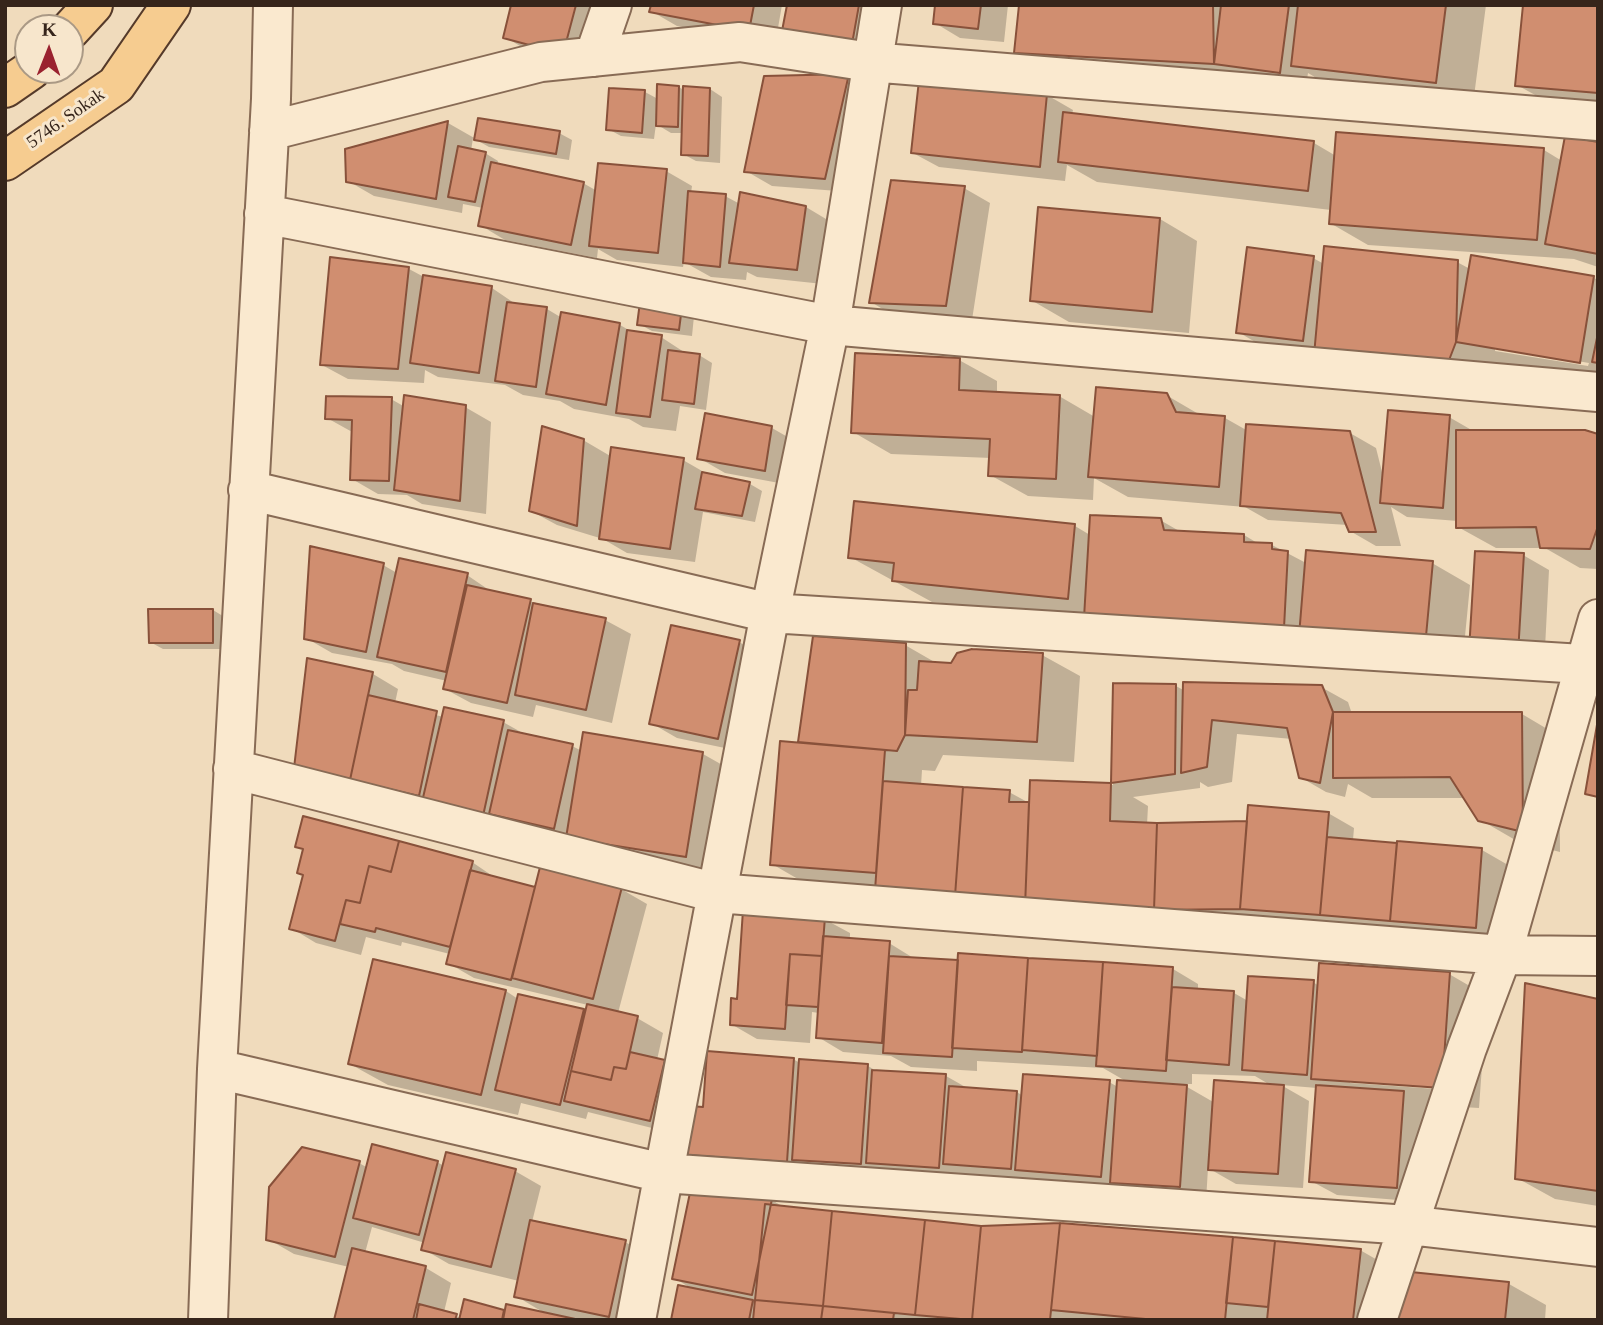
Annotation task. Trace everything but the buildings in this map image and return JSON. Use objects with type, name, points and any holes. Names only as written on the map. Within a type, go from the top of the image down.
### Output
[{"type":"main road","name":"5746. Sokak","points":[[5,161],[116,85],[171,5]]},
{"type":"street","points":[[208,1320],[217,1069],[269,131],[273,5]]},
{"type":"street","points":[[594,57],[612,5]]},
{"type":"street","points":[[636,1320],[770,613],[830,325],[870,62],[882,5]]},
{"type":"street","points":[[269,131],[541,62],[740,42],[870,62],[1598,121]]},
{"type":"street","points":[[264,214],[830,325],[1598,392]]},
{"type":"street","points":[[248,490],[770,613],[1591,665]]},
{"type":"street","points":[[1377,1320],[1467,1048],[1502,955],[1591,665],[1598,619]]},
{"type":"street","points":[[233,769],[717,893],[1502,955],[1598,956]]},
{"type":"street","points":[[217,1069],[663,1173],[1408,1225],[1598,1247]]}]
